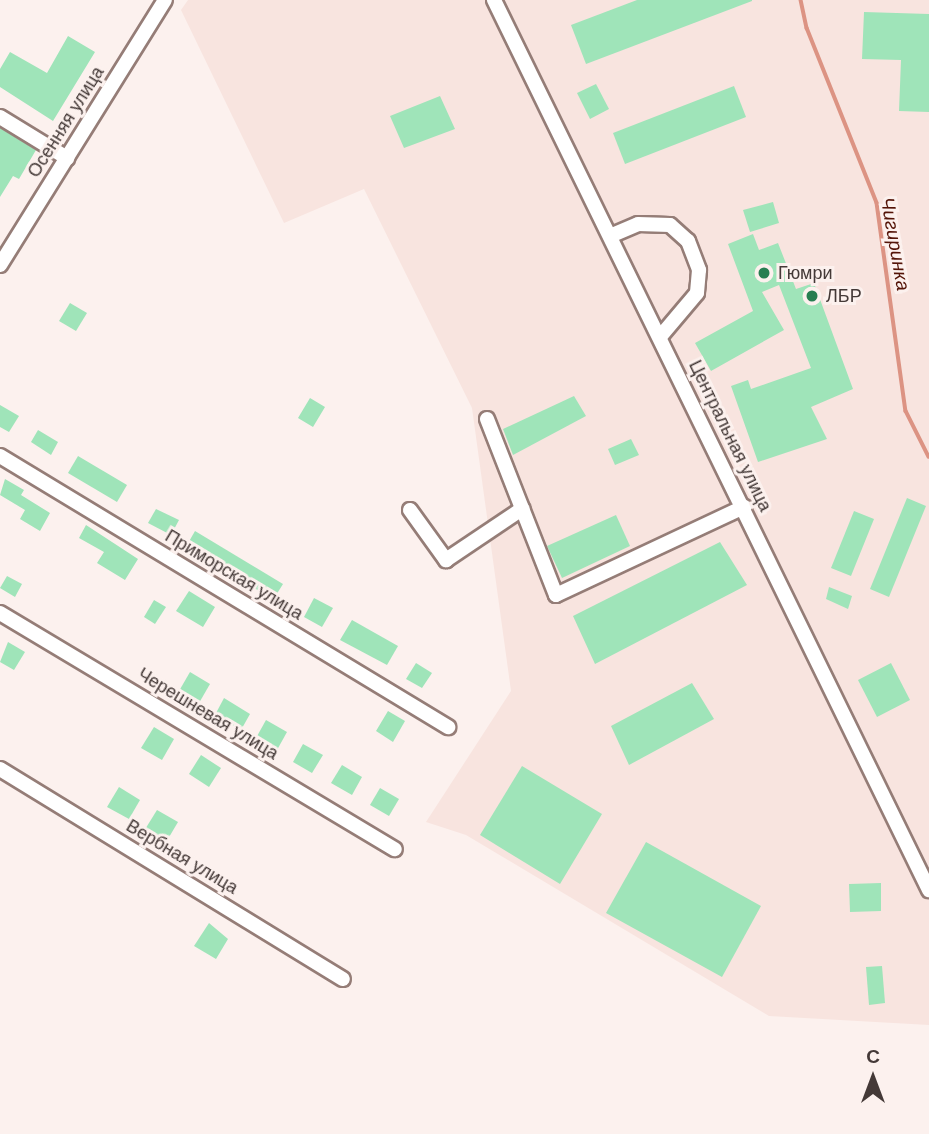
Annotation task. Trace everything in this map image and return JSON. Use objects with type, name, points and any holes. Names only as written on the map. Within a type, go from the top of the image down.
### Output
[{"type":"street","name":"Осенняя улица","points":[[0,265],[165,0]]},
{"type":"street","name":"Центральная улица","points":[[494,0],[744,506],[929,890]]},
{"type":"street","points":[[0,117],[66,158]]},
{"type":"street","points":[[610,236],[638,224],[670,225],[688,241],[699,270],[697,293],[660,337]]},
{"type":"street","points":[[487,419],[556,595],[744,506]]},
{"type":"street","name":"Приморская улица","points":[[0,456],[448,727]]},
{"type":"street","points":[[410,510],[446,559],[522,509]]},
{"type":"street","name":"Черешневая улица","points":[[0,612],[395,849]]},
{"type":"street","name":"Вербная улица","points":[[0,769],[344,979]]},
{"type":"shaded area","points":[[188,0],[929,0],[929,1025],[769,1016],[466,835],[426,822],[511,691],[472,408],[364,189],[284,223],[181,10]]},
{"type":"building","points":[[637,0],[752,1],[586,64],[571,25]]},
{"type":"building","points":[[864,12],[929,14],[929,112],[899,111],[901,60],[862,59]]},
{"type":"building","points":[[68,36],[95,52],[53,121],[0,87],[0,69],[10,52],[47,73]]},
{"type":"building","points":[[596,84],[609,109],[590,119],[577,93]]},
{"type":"building","points":[[734,86],[746,117],[625,164],[613,133]]},
{"type":"building","points":[[440,96],[455,129],[404,148],[390,116]]},
{"type":"building","points":[[0,128],[36,150],[19,179],[13,176],[0,197]]},
{"type":"building","points":[[773,202],[779,223],[750,232],[743,210]]},
{"type":"building","points":[[753,234],[759,250],[778,243],[796,289],[814,283],[853,389],[811,407],[827,439],[758,462],[731,386],[748,380],[751,389],[811,368],[779,285],[762,292],[784,330],[711,371],[695,343],[753,311],[728,244]]},
{"type":"building","points":[[70,303],[87,313],[76,331],[59,321]]},
{"type":"building","points":[[574,396],[586,416],[513,455],[503,429]]},
{"type":"building","points":[[310,398],[325,407],[313,427],[298,418]]},
{"type":"building","points":[[0,405],[19,416],[9,432],[0,427]]},
{"type":"building","points":[[38,430],[58,442],[51,455],[31,442]]},
{"type":"building","points":[[631,439],[639,455],[615,465],[608,449]]},
{"type":"building","points":[[78,456],[127,485],[117,502],[68,473]]},
{"type":"building","points":[[5,479],[24,490],[21,495],[50,513],[40,531],[20,519],[25,510],[0,495]]},
{"type":"building","points":[[907,498],[926,506],[889,597],[870,589]]},
{"type":"building","points":[[156,509],[179,520],[171,535],[148,523]]},
{"type":"building","points":[[854,511],[874,519],[851,576],[831,568]]},
{"type":"building","points":[[616,515],[630,546],[562,578],[547,546]]},
{"type":"building","points":[[86,525],[138,559],[125,580],[97,563],[104,552],[79,538]]},
{"type":"building","points":[[195,531],[283,584],[273,600],[187,545]]},
{"type":"building","points":[[720,542],[747,585],[595,664],[573,616]]},
{"type":"building","points":[[7,576],[22,584],[15,597],[0,588]]},
{"type":"building","points":[[829,587],[852,596],[848,609],[826,599]]},
{"type":"building","points":[[189,591],[215,607],[203,627],[176,611]]},
{"type":"building","points":[[314,598],[333,608],[322,627],[304,617]]},
{"type":"building","points":[[154,600],[166,607],[155,624],[144,617]]},
{"type":"building","points":[[352,620],[398,646],[387,665],[340,640]]},
{"type":"building","points":[[8,642],[25,652],[14,670],[0,662]]},
{"type":"building","points":[[416,663],[432,673],[422,688],[406,679]]},
{"type":"building","points":[[891,663],[910,700],[877,717],[858,680]]},
{"type":"building","points":[[190,672],[210,684],[199,703],[179,691]]},
{"type":"building","points":[[692,683],[714,719],[629,765],[611,726]]},
{"type":"building","points":[[224,698],[250,714],[241,730],[215,715]]},
{"type":"building","points":[[388,711],[405,721],[393,742],[376,731]]},
{"type":"building","points":[[266,720],[287,732],[277,750],[256,738]]},
{"type":"building","points":[[154,727],[174,739],[162,760],[141,748]]},
{"type":"building","points":[[303,744],[323,755],[312,773],[293,762]]},
{"type":"building","points":[[201,755],[221,768],[209,787],[189,774]]},
{"type":"building","points":[[342,765],[362,777],[352,795],[331,783]]},
{"type":"building","points":[[522,766],[602,814],[560,884],[480,835]]},
{"type":"building","points":[[119,787],[140,800],[129,819],[107,807]]},
{"type":"building","points":[[380,788],[399,799],[389,816],[370,805]]},
{"type":"building","points":[[157,810],[178,822],[165,844],[144,831]]},
{"type":"building","points":[[646,842],[761,906],[722,977],[606,913]]},
{"type":"building","points":[[881,883],[881,911],[850,912],[849,884]]},
{"type":"building","points":[[209,923],[228,939],[216,959],[194,946]]},
{"type":"building","points":[[882,966],[885,1003],[869,1005],[866,967]]},
{"type":"waterway","name":"Чигиринка","points":[[801,0],[807,28],[877,203],[906,411],[929,457]]},
{"type":"place","name":"Гюмри","points":[[764,273]]},
{"type":"place","name":"ЛБР","points":[[812,296]]}]
